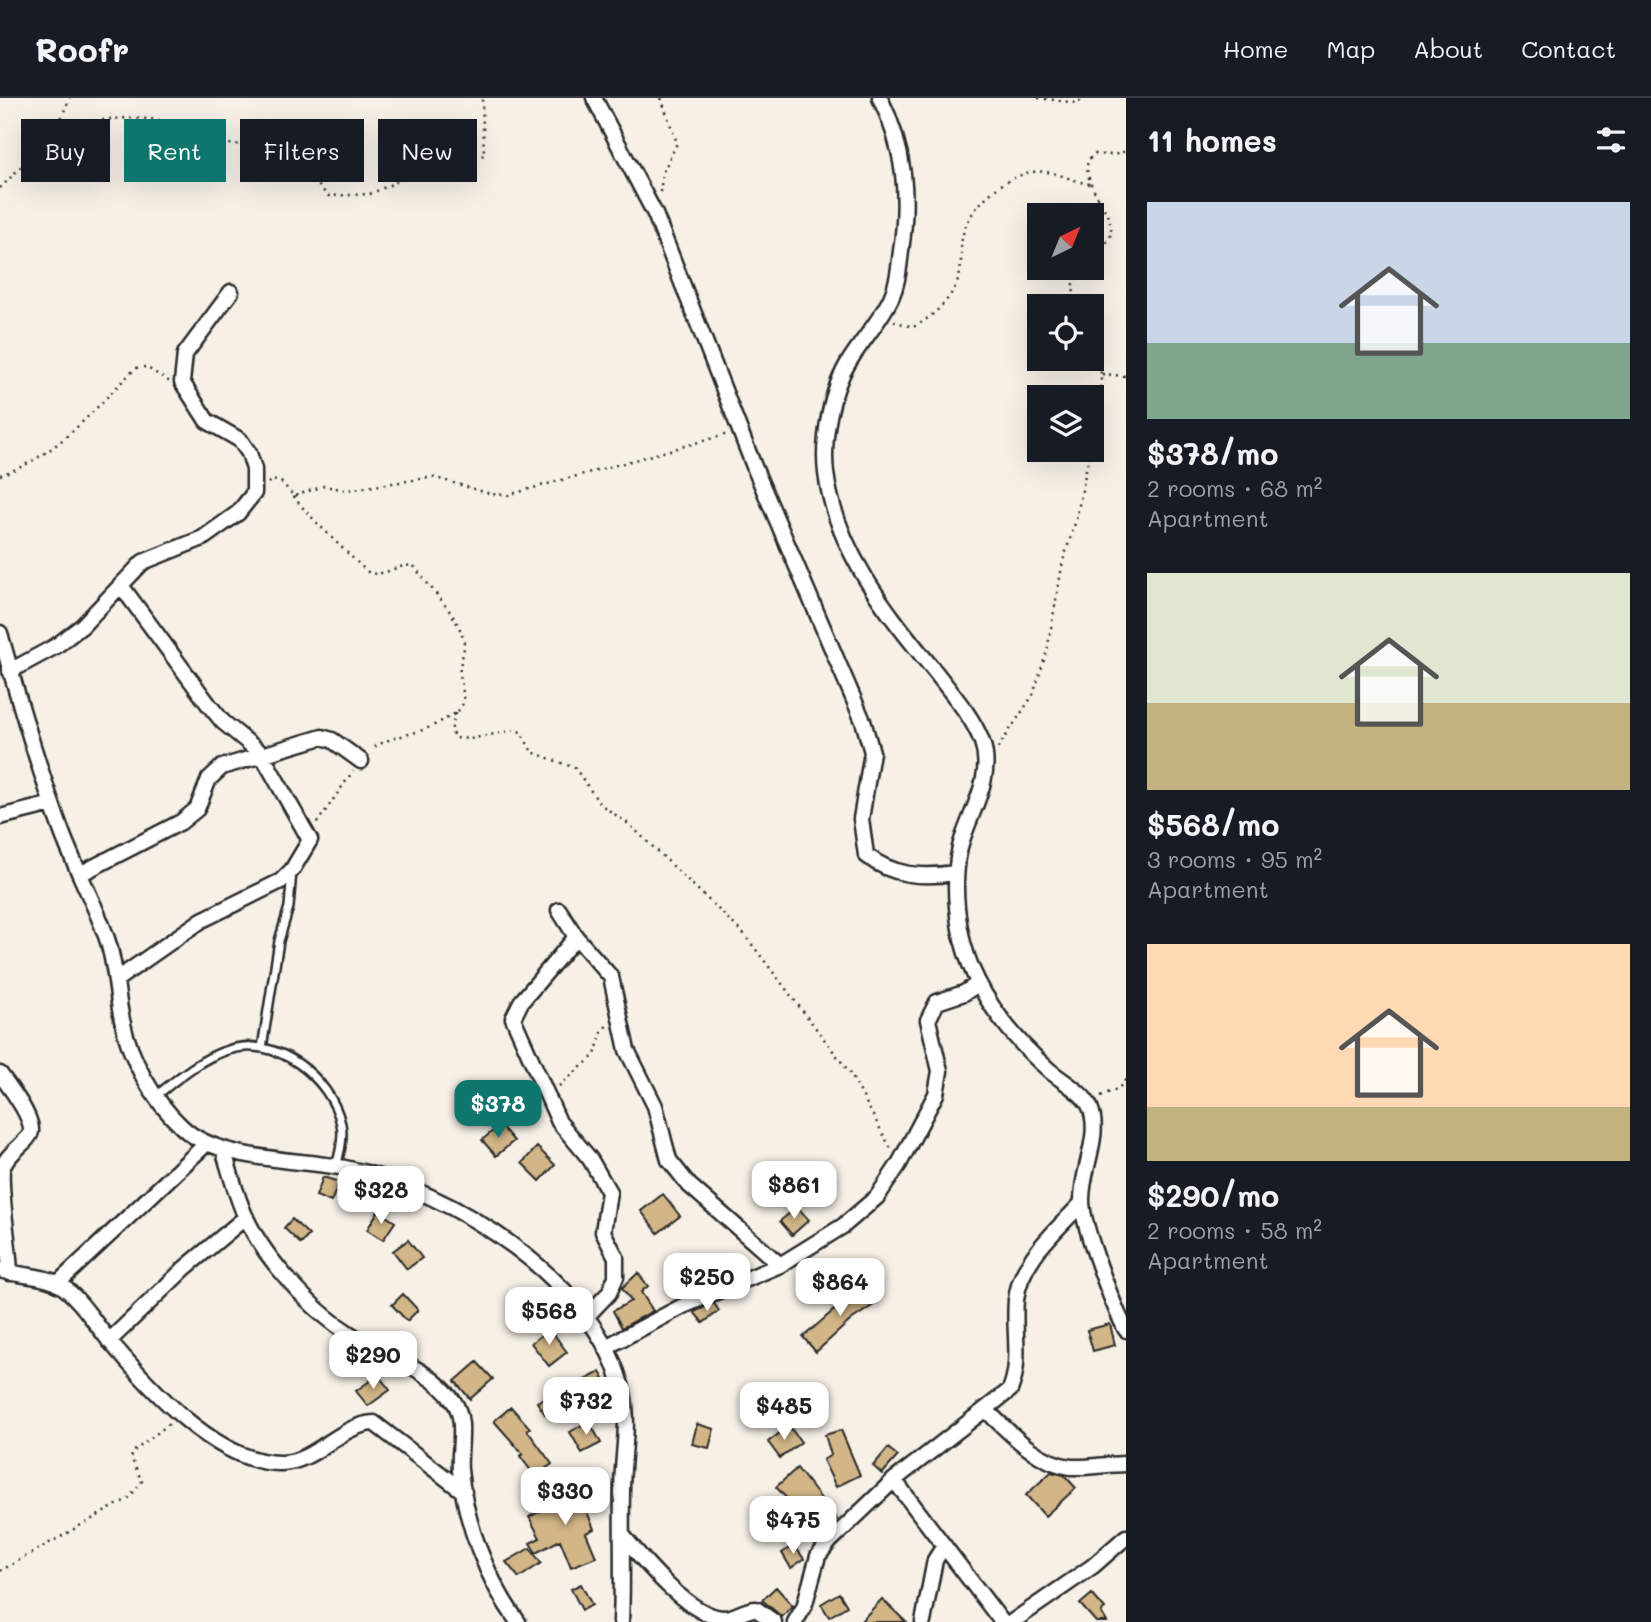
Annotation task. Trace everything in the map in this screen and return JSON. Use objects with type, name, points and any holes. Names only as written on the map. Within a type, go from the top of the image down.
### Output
[{"type":"street","points":[[594,98],[655,214],[740,431],[863,721],[872,752],[861,820],[866,856],[895,873],[936,876],[955,873]]},
{"type":"street","points":[[880,98],[899,143],[907,197],[896,285],[882,314],[850,359],[840,381],[826,439],[830,490],[848,547],[865,578],[887,613],[974,724],[982,741],[986,765],[955,873],[960,928],[978,984],[1023,1045],[1088,1102],[1095,1123],[1084,1169],[1081,1204],[1126,1330]]},
{"type":"street","points":[[5,676],[73,633],[122,587],[142,562],[203,538],[238,513],[254,493],[254,469],[249,453],[240,440],[207,421],[182,382],[185,354],[231,292]]},
{"type":"street","points":[[116,980],[202,920],[281,881],[292,870],[308,844],[309,832],[285,799],[272,768],[261,753],[223,722],[122,587]]},
{"type":"street","points":[[0,633],[5,676],[16,690],[52,804],[107,938],[121,1016],[131,1051],[156,1096],[183,1128],[206,1144],[223,1149],[336,1167],[437,1199],[485,1225],[539,1269],[586,1317],[606,1347],[624,1397],[621,1622]]},
{"type":"street","points":[[80,874],[181,821],[197,809],[214,773],[236,760],[322,737],[332,740],[361,761]]},
{"type":"street","points":[[0,817],[52,804]]},
{"type":"street","points":[[559,910],[576,937],[611,977],[627,1050],[654,1106],[669,1160],[689,1185],[780,1265]]},
{"type":"street","points":[[576,937],[521,1002],[513,1018],[559,1122],[590,1158],[609,1192],[603,1232],[616,1257],[616,1277],[609,1293],[586,1317]]},
{"type":"street","points":[[606,1347],[683,1306],[780,1265],[843,1226],[877,1197],[899,1164],[936,1094],[940,1071],[932,1043],[930,1012],[937,1002],[964,993],[978,984]]},
{"type":"street","points":[[0,1074],[18,1100],[31,1130],[10,1154],[2,1170],[5,1272],[57,1284],[180,1414],[227,1447],[279,1463],[292,1462],[348,1430],[374,1423],[464,1492]]},
{"type":"street","points":[[57,1284],[206,1144]]},
{"type":"street","points":[[223,1149],[246,1217],[278,1266],[344,1331],[421,1372],[454,1402],[460,1414],[464,1492],[486,1567],[518,1622]]},
{"type":"street","points":[[795,1622],[804,1607],[818,1556],[830,1541],[894,1480],[1010,1390],[1016,1373],[1016,1297],[1025,1273],[1036,1253],[1081,1204]]},
{"type":"street","points":[[109,1340],[185,1268],[246,1217]]},
{"type":"street","points":[[986,1410],[1029,1449],[1060,1464],[1126,1464]]},
{"type":"street","points":[[894,1480],[1002,1622]]},
{"type":"street","points":[[624,1536],[651,1572],[702,1609],[723,1618],[756,1609],[774,1622]]},
{"type":"street","points":[[1012,1622],[1072,1581],[1126,1537]]},
{"type":"street","points":[[923,1622],[935,1560],[944,1546]]},
{"type":"lane","points":[[262,1048],[279,941],[289,907],[292,870]]},
{"type":"lane","points":[[156,1096],[181,1075],[227,1050],[247,1046],[262,1048],[298,1063],[322,1087],[336,1107],[342,1127],[336,1167]]},
{"type":"path","points":[[60,119],[70,98]]},
{"type":"path","points":[[110,120],[140,117],[195,127],[209,141],[216,143],[259,143],[288,152],[324,194],[345,197],[370,194],[418,172],[444,169],[484,155],[482,98]]},
{"type":"path","points":[[655,214],[663,172],[677,143],[661,98]]},
{"type":"path","points":[[1038,98],[1077,103],[1085,98]]},
{"type":"path","points":[[1100,203],[1085,169],[1088,160],[1095,154],[1114,155],[1126,151]]},
{"type":"path","points":[[0,188],[21,167]]},
{"type":"path","points":[[882,314],[905,327],[913,327],[940,306],[960,275],[963,233],[973,212],[992,193],[1017,176],[1051,172],[1090,184]]},
{"type":"path","points":[[1104,212],[1111,226],[1110,237],[1104,244]]},
{"type":"path","points":[[0,475],[32,463],[58,444],[136,368],[146,367],[167,381],[182,382]]},
{"type":"path","points":[[1100,385],[1102,371]]},
{"type":"path","points":[[1102,374],[1126,376]]},
{"type":"path","points":[[294,496],[324,486],[347,490],[433,477],[491,494],[508,495],[740,431]]},
{"type":"path","points":[[986,765],[1033,695],[1047,651],[1063,561],[1076,520],[1088,462]]},
{"type":"path","points":[[254,493],[275,480],[294,496],[297,505],[323,525],[369,573],[375,575],[405,565],[414,566],[463,636],[464,658],[460,672],[466,701],[455,713],[425,729],[399,734],[373,748],[309,832]]},
{"type":"path","points":[[455,713],[451,732],[456,738],[470,739],[515,730],[521,732],[526,746],[539,757],[575,768],[600,804],[630,825],[744,934],[850,1073],[899,1164]]},
{"type":"path","points":[[544,1091],[568,1081],[595,1055],[601,1034],[618,1012]]},
{"type":"path","points":[[1088,1102],[1119,1088],[1126,1079]]},
{"type":"path","points":[[0,1571],[129,1498],[142,1481],[131,1458],[133,1452],[180,1414]]},
{"type":"building","points":[[500,1125],[514,1141],[496,1156],[482,1140]]},
{"type":"building","points":[[537,1147],[555,1165],[540,1181],[522,1163]]},
{"type":"building","points":[[323,1177],[339,1182],[331,1202],[316,1196]]},
{"type":"building","points":[[663,1194],[680,1216],[658,1233],[641,1211]]},
{"type":"building","points":[[797,1207],[809,1220],[792,1235],[780,1221]]},
{"type":"building","points":[[378,1211],[395,1222],[383,1240],[367,1230]]},
{"type":"building","points":[[292,1219],[309,1235],[301,1244],[284,1228]]},
{"type":"building","points":[[408,1240],[422,1258],[407,1269],[393,1251]]},
{"type":"building","points":[[638,1273],[648,1286],[641,1292],[653,1311],[622,1328],[613,1311],[631,1301],[622,1288]]},
{"type":"building","points":[[864,1284],[878,1302],[851,1320],[816,1352],[803,1337]]},
{"type":"building","points":[[403,1294],[418,1310],[407,1321],[392,1305]]},
{"type":"building","points":[[714,1303],[719,1311],[703,1323],[694,1312]]},
{"type":"building","points":[[1110,1324],[1115,1345],[1093,1351],[1087,1330]]},
{"type":"building","points":[[550,1329],[567,1352],[549,1366],[531,1343]]},
{"type":"building","points":[[477,1362],[493,1379],[470,1399],[455,1381]]},
{"type":"building","points":[[600,1372],[610,1390],[583,1405],[573,1386]]},
{"type":"building","points":[[378,1375],[390,1390],[368,1406],[356,1391]]},
{"type":"building","points":[[555,1391],[562,1403],[545,1414],[537,1402]]},
{"type":"building","points":[[511,1407],[530,1428],[527,1430],[552,1464],[535,1476],[520,1456],[523,1454],[494,1421]]},
{"type":"building","points":[[589,1421],[601,1443],[582,1453],[570,1432]]},
{"type":"building","points":[[697,1424],[714,1429],[709,1448],[692,1444]]},
{"type":"building","points":[[789,1426],[801,1442],[780,1458],[768,1442]]},
{"type":"building","points":[[841,1430],[860,1475],[836,1487],[823,1460],[831,1455],[825,1435]]},
{"type":"building","points":[[888,1448],[898,1456],[882,1474],[873,1466]]},
{"type":"building","points":[[797,1468],[837,1519],[820,1534],[776,1487]]},
{"type":"building","points":[[1051,1472],[1064,1475],[1076,1488],[1045,1516],[1026,1495]]},
{"type":"building","points":[[577,1487],[594,1529],[586,1533],[596,1557],[571,1567],[560,1540],[536,1553],[530,1543],[540,1538],[529,1517],[546,1508],[543,1500]]},
{"type":"building","points":[[794,1545],[804,1559],[791,1568],[782,1553]]},
{"type":"building","points":[[530,1548],[541,1563],[519,1578],[506,1562]]},
{"type":"building","points":[[581,1584],[592,1605],[582,1610],[571,1589]]},
{"type":"building","points":[[776,1587],[793,1606],[782,1617],[762,1600]]},
{"type":"building","points":[[839,1593],[847,1606],[829,1617],[821,1604]]},
{"type":"building","points":[[1092,1594],[1105,1609],[1101,1612],[1107,1622],[1096,1622],[1080,1604]]},
{"type":"building","points":[[882,1599],[906,1622],[860,1622]]}]
